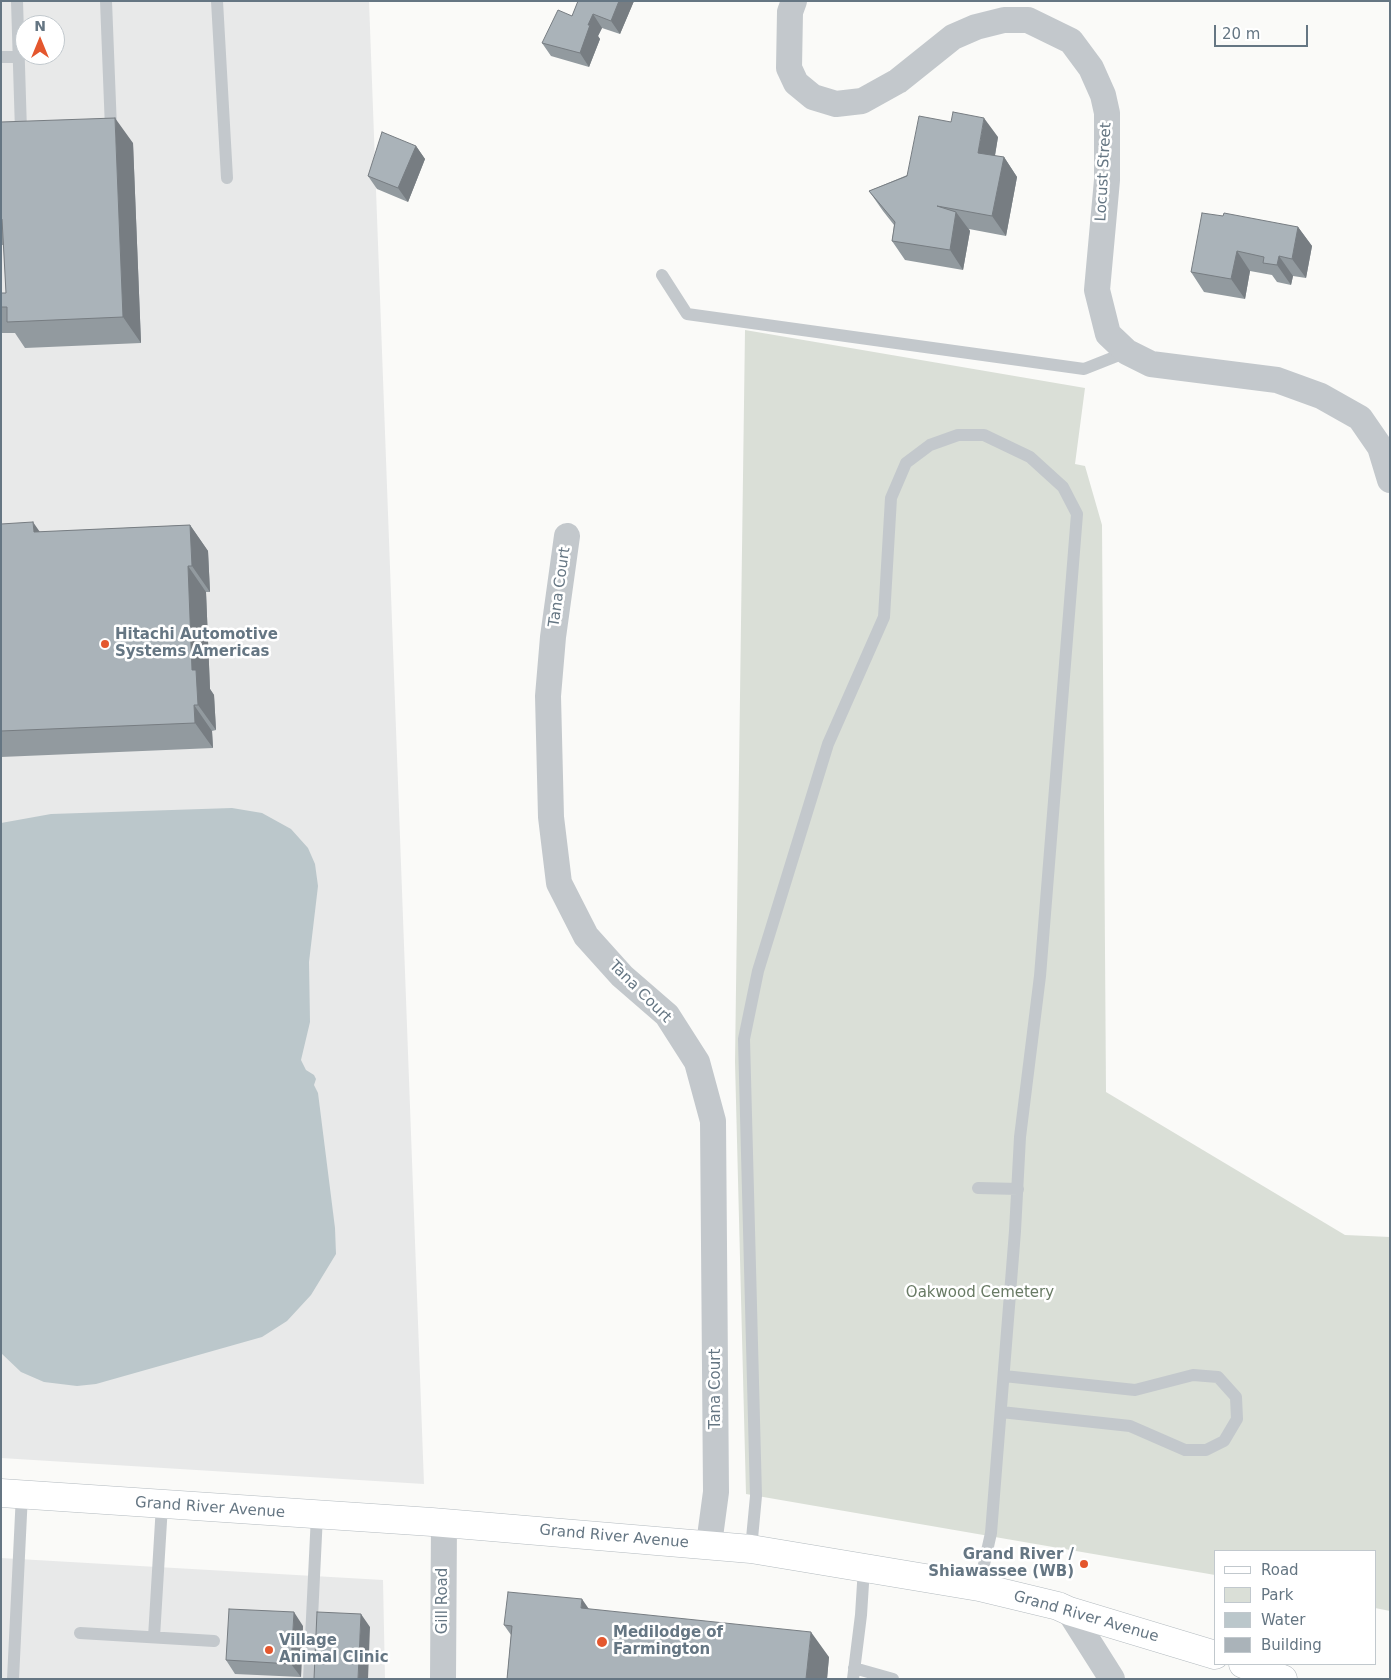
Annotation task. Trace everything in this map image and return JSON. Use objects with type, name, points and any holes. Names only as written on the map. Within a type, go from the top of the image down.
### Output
[{"type":"main road","name":"Grand River Avenue","points":[[12,1493],[162,1505],[444,1523],[751,1549],[979,1587],[1058,1606],[1214,1655]]},
{"type":"main road","points":[[1246,1665],[1282,1679]]},
{"type":"street","name":"Locust Street","points":[[794,1],[790,12],[788,68],[796,83],[813,97],[836,104],[862,101],[891,85],[953,37],[976,27],[1004,20],[1028,20],[1071,41],[1091,68],[1103,95],[1107,113],[1107,180],[1097,290],[1108,334],[1127,352],[1151,364],[1277,380],[1321,396],[1360,418],[1380,447],[1390,480]]},
{"type":"street","name":"Tana Court","points":[[567,536],[553,637],[548,696],[551,817],[559,882],[586,936],[622,976],[667,1014],[697,1062],[713,1121],[716,1492],[709,1544]]},
{"type":"street","name":"Gill Road","points":[[443,1679],[444,1523]]},
{"type":"street","points":[[1069,1611],[1112,1679]]},
{"type":"lane","points":[[17,1],[17,15]]},
{"type":"lane","points":[[93,129],[111,129],[106,1]]},
{"type":"lane","points":[[217,1],[227,178]]},
{"type":"lane","points":[[1,57],[15,57]]},
{"type":"lane","points":[[18,65],[21,131],[39,131]]},
{"type":"lane","points":[[662,275],[687,314],[1084,369],[1127,352]]},
{"type":"lane","points":[[751,1549],[756,1496],[744,1039],[758,970],[828,744],[884,617],[891,498],[906,463],[930,445],[958,435],[984,435],[1030,457],[1063,487],[1077,514],[1040,976],[1020,1137],[1018,1189],[991,1533],[979,1587]]},
{"type":"lane","points":[[978,1188],[1018,1189]]},
{"type":"lane","points":[[1000,1412],[1130,1426],[1185,1450],[1206,1450],[1224,1441],[1237,1419],[1236,1397],[1218,1378],[1193,1375],[1135,1390],[1004,1376]]},
{"type":"lane","points":[[12,1493],[13,1679]]},
{"type":"lane","points":[[154,1637],[162,1505]]},
{"type":"lane","points":[[309,1679],[318,1515]]},
{"type":"lane","points":[[864,1568],[854,1674],[893,1679]]},
{"type":"lane","points":[[80,1633],[214,1640]]},
{"type":"shaded area","points":[[1,1],[369,1],[424,1484],[1,1458]]},
{"type":"shaded area","points":[[1,1558],[383,1580],[385,1679],[1,1679]]},
{"type":"green space","name":"Oakwood Cemetery","points":[[745,330],[1085,388],[1075,464],[1085,466],[1102,525],[1106,1092],[1345,1235],[1390,1237],[1390,1611],[1376,1608],[1376,1550],[1214,1550],[1214,1575],[746,1494],[735,1062]]},
{"type":"water","points":[[232,808],[262,813],[291,829],[308,848],[315,864],[318,886],[309,962],[310,1022],[301,1060],[306,1070],[314,1075],[316,1079],[314,1085],[318,1093],[335,1228],[336,1254],[311,1295],[287,1321],[262,1337],[96,1384],[77,1386],[44,1382],[21,1372],[1,1353],[1,823],[51,814]]},
{"type":"building","points":[[578,1],[619,1],[611,21],[593,14],[580,53],[542,43],[558,10],[572,16]]},
{"type":"building","points":[[953,112],[984,118],[978,153],[1004,157],[992,216],[937,206],[956,212],[950,250],[892,241],[895,222],[869,191],[907,176],[919,116],[951,122]]},
{"type":"building","points":[[115,118],[123,317],[7,322],[7,307],[1,307],[1,293],[6,293],[1,219],[1,122]]},
{"type":"building","points":[[382,132],[416,146],[398,188],[368,176]]},
{"type":"building","points":[[1202,213],[1223,216],[1224,213],[1298,227],[1292,259],[1279,256],[1277,265],[1263,263],[1264,257],[1237,251],[1231,279],[1191,272]]},
{"type":"building","name":"Hitachi Automotive Systems Americas","points":[[33,522],[34,532],[190,525],[192,566],[188,566],[192,670],[196,670],[198,705],[194,705],[195,723],[1,731],[1,524]]},
{"type":"building","points":[[508,1592],[582,1599],[581,1608],[811,1632],[806,1679],[507,1679],[512,1626],[504,1625]]},
{"type":"building","name":"Village Animal Clinic","points":[[229,1609],[294,1612],[291,1664],[226,1660]]},
{"type":"building","points":[[317,1612],[361,1614],[358,1679],[314,1679]]},
{"type":"place","name":"Hitachi Automotive Systems Americas","points":[[105,644]]},
{"type":"place","name":"Grand River / Shiawassee (WB)","points":[[1084,1564]]},
{"type":"place","name":"Medilodge of Farmington","points":[[602,1642]]},
{"type":"place","name":"Village Animal Clinic","points":[[269,1650]]}]
